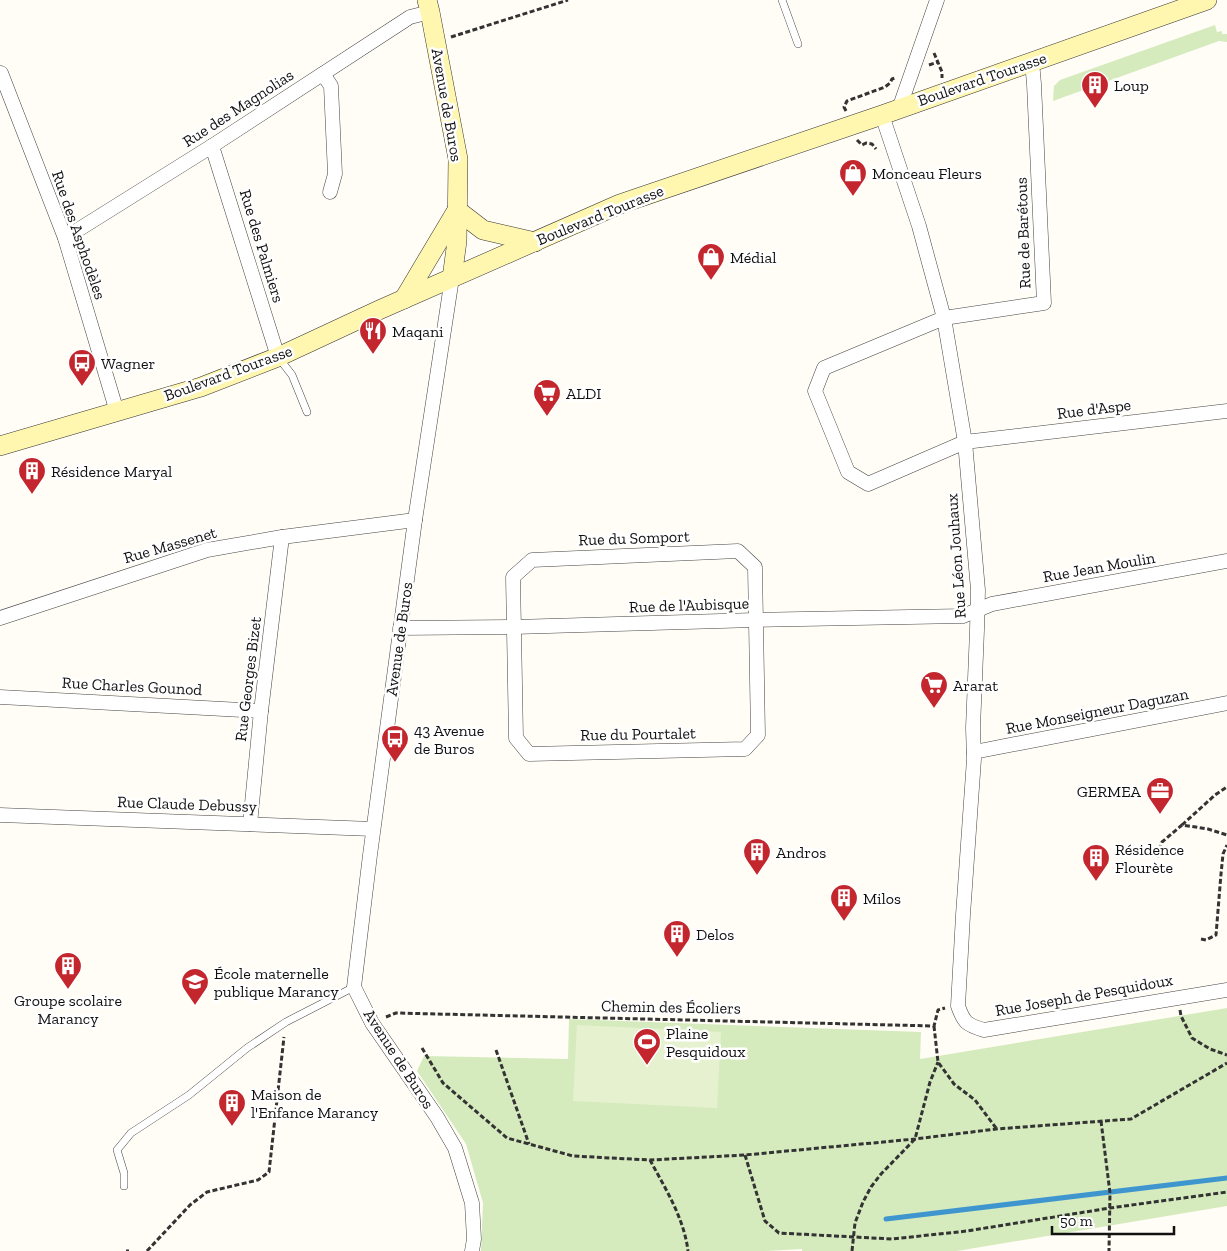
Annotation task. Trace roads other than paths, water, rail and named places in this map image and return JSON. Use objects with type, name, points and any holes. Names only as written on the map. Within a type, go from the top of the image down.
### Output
[{"type":"main road","name":"Boulevard Tourasse","points":[[0,446],[201,387],[278,357],[620,204],[890,112],[1208,0]]},
{"type":"main road","name":"Avenue de Buros","points":[[429,6],[458,159],[456,248],[452,278]]},
{"type":"main road","points":[[404,299],[457,210],[483,230],[534,242]]},
{"type":"street","points":[[890,112],[937,0]]},
{"type":"street","name":"Rue des Magnolias","points":[[65,238],[429,6]]},
{"type":"street","name":"Rue de Barétous","points":[[944,318],[1044,303],[1032,62]]},
{"type":"street","name":"Rue des Asphodèles","points":[[2,70],[65,238],[117,412]]},
{"type":"street","points":[[323,74],[331,86],[335,174],[330,192]]},
{"type":"street","name":"Rue Léon Jouhaux","points":[[890,112],[944,318],[965,442],[978,590],[973,728],[974,752],[958,1006]]},
{"type":"street","name":"Rue des Palmiers","points":[[212,146],[278,357]]},
{"type":"street","name":"Avenue de Buros","points":[[452,278],[400,628],[354,987],[372,1023],[437,1116],[455,1148],[472,1203],[474,1239],[472,1251]]},
{"type":"street","name":"Rue d'Aspe","points":[[944,318],[824,368],[815,391],[848,472],[868,484],[965,442],[1227,411]]},
{"type":"street","name":"Rue Massenet","points":[[0,618],[207,550],[282,537],[415,520]]},
{"type":"street","name":"Rue Georges Bizet","points":[[250,824],[261,711],[282,537]]},
{"type":"street","name":"Rue du Somport","points":[[514,628],[513,577],[532,560],[738,551],[754,568],[755,620]]},
{"type":"street","name":"Rue Jean Moulin","points":[[978,610],[992,604],[1227,561]]},
{"type":"street","name":"Rue de l'Aubisque","points":[[400,628],[514,628],[755,620],[963,616],[978,610]]},
{"type":"street","name":"Rue du Pourtalet","points":[[514,628],[516,738],[529,754],[745,749],[758,735],[755,620]]},
{"type":"street","name":"Rue Charles Gounod","points":[[0,697],[261,711]]},
{"type":"street","name":"Rue Monseigneur Daguzan","points":[[974,752],[1227,703]]},
{"type":"street","name":"Rue Claude Debussy","points":[[0,815],[373,829]]},
{"type":"street","name":"Rue Joseph de Pesquidoux","points":[[958,1006],[962,1018],[971,1026],[984,1030],[1227,990]]},
{"type":"lane","points":[[782,0],[798,44]]},
{"type":"lane","points":[[278,357],[292,375],[307,412]]},
{"type":"lane","points":[[124,1186],[124,1173],[116,1150],[131,1133],[189,1095],[247,1048],[286,1022],[354,987]]},
{"type":"waterway","points":[[886,1219],[1227,1178]]},
{"type":"place","name":"Loup","points":[[1095,109]]},
{"type":"place","name":"Monceau Fleurs","points":[[853,197]]},
{"type":"place","name":"Médial","points":[[711,281]]},
{"type":"place","name":"Maqani","points":[[373,355]]},
{"type":"place","name":"Wagner","points":[[82,387]]},
{"type":"place","name":"ALDI","points":[[547,417]]},
{"type":"place","name":"Résidence Maryal","points":[[32,495]]},
{"type":"place","name":"Ararat","points":[[934,709]]},
{"type":"place","name":"43 Avenue de Buros","points":[[395,763]]},
{"type":"place","name":"GERMEA","points":[[1160,815]]},
{"type":"place","name":"Andros","points":[[757,876]]},
{"type":"place","name":"Résidence Flourète","points":[[1096,882]]},
{"type":"place","name":"Milos","points":[[844,922]]},
{"type":"place","name":"Delos","points":[[677,958]]},
{"type":"place","name":"Groupe scolaire Marancy","points":[[68,990]]},
{"type":"place","name":"École maternelle publique Marancy","points":[[195,1006]]},
{"type":"place","name":"Plaine Pesquidoux","points":[[647,1066]]},
{"type":"place","name":"Maison de l'Enfance Marancy","points":[[232,1127]]}]
